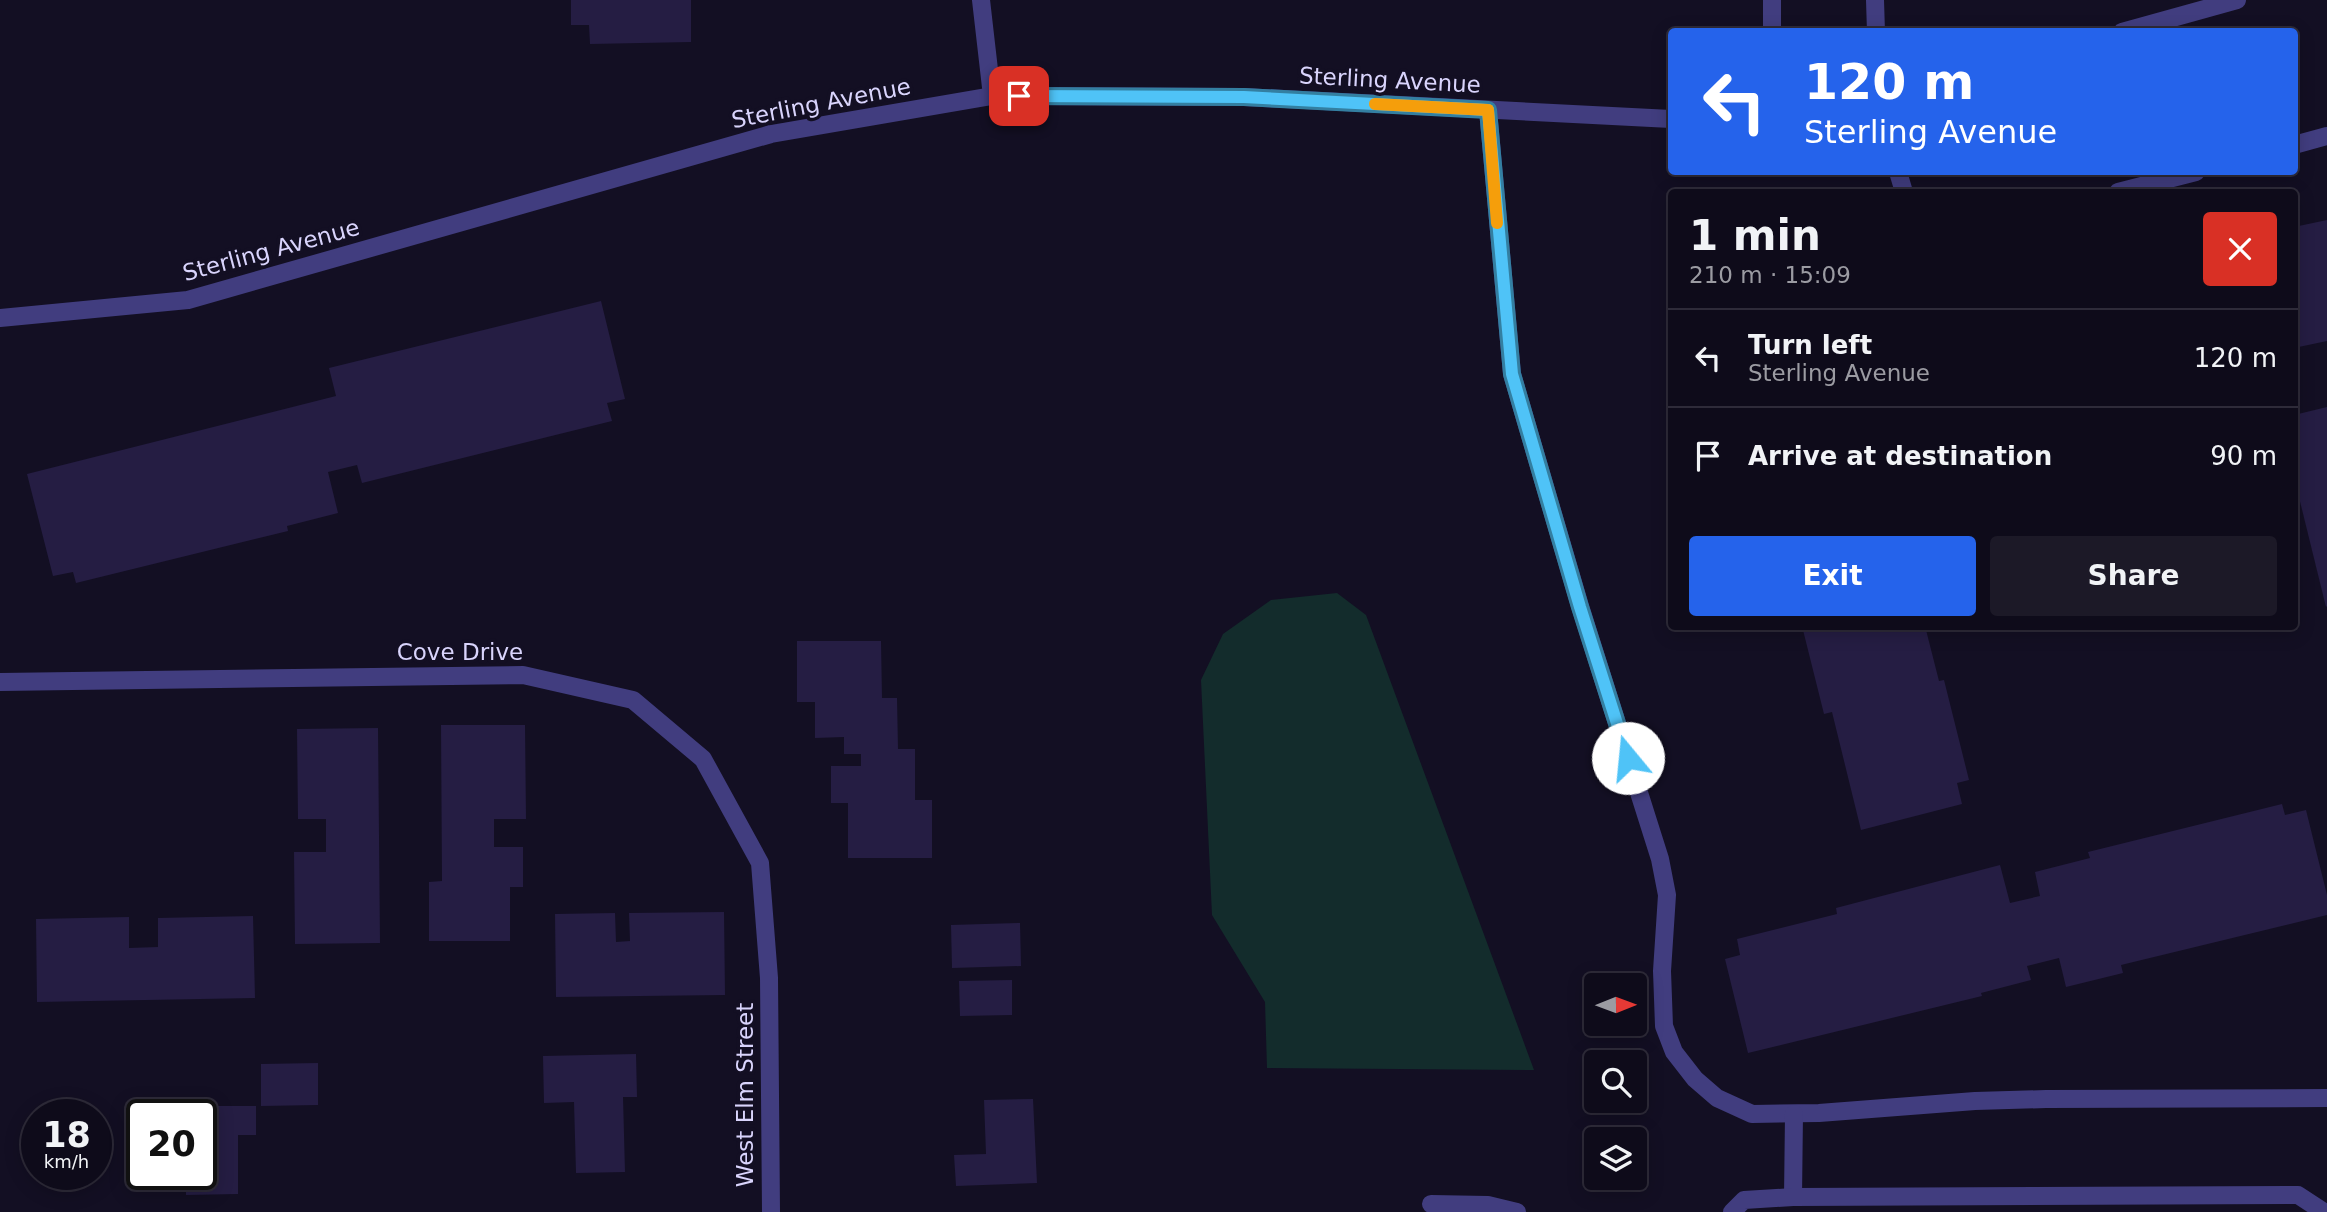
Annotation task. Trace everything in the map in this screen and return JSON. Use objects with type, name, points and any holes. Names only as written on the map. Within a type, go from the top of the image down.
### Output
[{"type":"street","points":[[981,0],[992,96]]},
{"type":"street","points":[[1772,0],[1772,28]]},
{"type":"street","points":[[1875,0],[1876,28]]},
{"type":"street","points":[[2136,28],[2237,0]]},
{"type":"street","name":"Sterling Avenue","points":[[0,318],[188,300],[771,134],[992,96],[1244,97],[1668,120]]},
{"type":"street","points":[[1488,110],[1512,374],[1580,607],[1660,859],[1667,895],[1662,971],[1664,1026],[1674,1052],[1695,1079],[1717,1098],[1752,1114],[1794,1114],[1975,1101],[2046,1099],[2327,1098]]},
{"type":"street","points":[[2298,144],[2327,136]]},
{"type":"street","points":[[2130,189],[2184,175]]},
{"type":"street","name":"Cove Drive","points":[[0,682],[523,675],[633,700],[703,759],[760,863],[769,978]]},
{"type":"street","name":"West Elm Street","points":[[769,978],[771,1212]]},
{"type":"street","points":[[1793,1198],[1794,1114]]},
{"type":"street","points":[[1732,1212],[1744,1200],[1793,1198],[1891,1204],[2298,1195],[2324,1212]]},
{"type":"street","points":[[1431,1204],[1488,1205],[1517,1212]]},
{"type":"green space","points":[[1337,593],[1366,615],[1534,1070],[1267,1068],[1265,1002],[1212,915],[1201,680],[1223,634],[1271,600]]},
{"type":"building","points":[[571,0],[691,0],[691,42],[590,44],[589,25],[571,25]]},
{"type":"building","points":[[2327,220],[2327,341],[2298,347],[2298,226]]},
{"type":"building","points":[[601,301],[625,399],[607,403],[612,421],[362,483],[357,465],[328,472],[338,513],[287,526],[288,531],[76,583],[73,572],[53,576],[27,474],[336,396],[329,368]]},
{"type":"building","points":[[2327,407],[2326,607],[2298,493],[2298,414]]},
{"type":"building","points":[[1803,630],[1926,630],[1939,681],[1944,680],[1969,780],[1957,783],[1962,804],[1861,830],[1832,712],[1824,714]]},
{"type":"building","points":[[797,641],[881,641],[882,698],[897,698],[898,749],[915,749],[915,800],[932,800],[932,858],[848,858],[848,803],[831,803],[831,766],[861,766],[861,754],[844,754],[844,737],[815,738],[815,702],[797,702]]},
{"type":"building","points":[[441,725],[525,725],[526,819],[494,819],[494,847],[523,847],[523,887],[510,887],[510,941],[429,941],[429,882],[442,881]]},
{"type":"building","points":[[378,728],[380,943],[295,944],[294,852],[326,852],[326,819],[298,819],[297,729]]},
{"type":"building","points":[[2282,804],[2285,815],[2306,810],[2327,895],[2327,915],[2121,965],[2123,973],[2066,987],[2059,958],[2027,966],[2031,980],[1981,993],[1982,996],[1748,1053],[1725,959],[1740,955],[1737,939],[1837,914],[1836,908],[2000,865],[2010,903],[2040,896],[2035,872],[2090,858],[2088,852]]},
{"type":"building","points":[[724,912],[725,995],[556,997],[555,914],[615,913],[616,942],[630,941],[629,913]]},
{"type":"building","points":[[253,916],[255,998],[37,1002],[36,919],[129,917],[129,948],[158,947],[158,918]]},
{"type":"building","points":[[1020,923],[1021,966],[952,968],[951,925]]},
{"type":"building","points":[[1012,980],[1012,1015],[960,1016],[959,981]]},
{"type":"building","points":[[636,1054],[637,1097],[623,1097],[625,1172],[576,1173],[574,1102],[544,1103],[543,1056]]},
{"type":"building","points":[[318,1063],[318,1105],[261,1106],[261,1064]]},
{"type":"building","points":[[1033,1099],[1037,1183],[956,1186],[954,1155],[986,1154],[984,1100]]},
{"type":"building","points":[[217,1106],[256,1106],[256,1135],[238,1135],[238,1194],[186,1195],[186,1190],[217,1190]]},
{"type":"slow traffic","points":[[1375,104],[1488,110],[1497,223]]},
{"type":"route","points":[[1019,96],[1244,97],[1488,110],[1512,374],[1580,607],[1628,758]]}]
